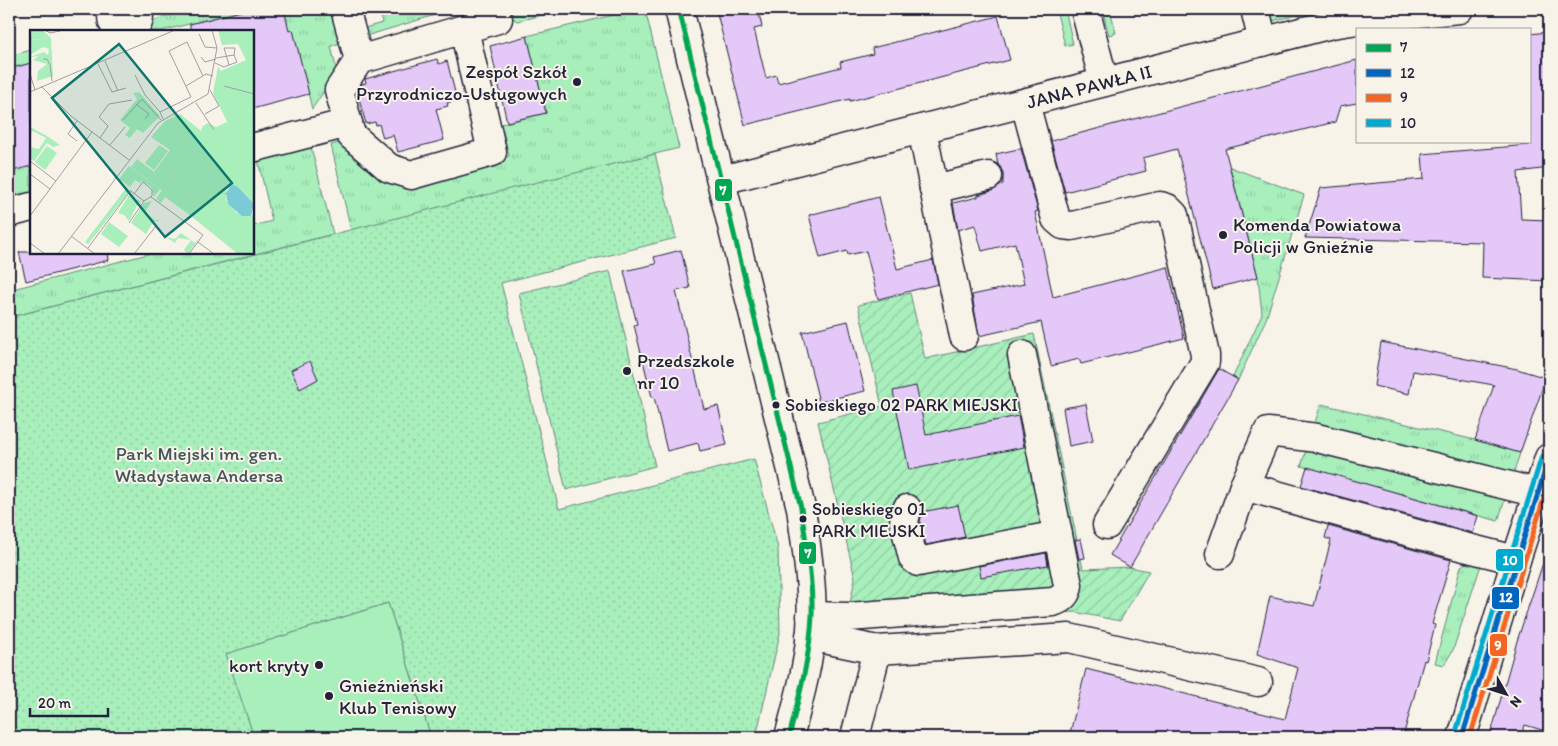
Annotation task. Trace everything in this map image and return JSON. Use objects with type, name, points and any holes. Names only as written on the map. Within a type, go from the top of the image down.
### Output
[{"type":"street","points":[[115,9],[112,21],[117,29],[121,30]]},
{"type":"street","points":[[129,30],[133,29],[139,22],[139,14],[136,9]]},
{"type":"street","points":[[345,9],[359,60]]},
{"type":"street","points":[[679,9],[800,508],[810,574],[811,626],[803,680],[789,737]]},
{"type":"street","points":[[1085,9],[1104,82]]},
{"type":"street","points":[[1255,9],[1263,42]]},
{"type":"street","name":"JANA PAWŁA II","points":[[722,180],[1263,42],[1331,17],[1377,17],[1459,9]]},
{"type":"street","points":[[464,29],[492,152],[411,175],[389,168],[351,135],[339,90],[359,60],[464,29],[498,20]]},
{"type":"street","points":[[1026,103],[1056,219],[1063,225],[1072,226],[1160,206],[1167,208],[1174,215],[1205,355],[1204,362],[1108,525]]},
{"type":"street","points":[[254,147],[348,123]]},
{"type":"street","points":[[922,129],[964,336]]},
{"type":"street","points":[[934,189],[988,176]]},
{"type":"street","points":[[9,213],[30,207]]},
{"type":"street","points":[[811,626],[848,617],[1053,602],[1062,599],[1067,592],[1068,585],[1022,355]]},
{"type":"street","points":[[1220,554],[1244,486],[1268,432],[1317,438],[1538,493]]},
{"type":"street","points":[[1462,737],[1549,458]]},
{"type":"street","points":[[1244,486],[1516,560]]},
{"type":"street","points":[[908,509],[904,522],[913,558],[918,562],[1058,535]]},
{"type":"street","points":[[811,626],[878,650],[1069,638],[1258,682]]},
{"type":"street","points":[[855,737],[878,650]]},
{"type":"green space","points":[[173,9],[249,9],[165,30],[146,30],[157,19],[174,14]]},
{"type":"green space","points":[[284,9],[337,9],[346,41],[331,46],[337,72],[312,109],[293,31],[289,31]]},
{"type":"green space","points":[[379,9],[455,9],[359,38],[358,30],[382,23]]},
{"type":"green space","points":[[506,9],[545,9],[547,14],[517,21],[508,15]]},
{"type":"green space","name":"Zespół Szkół Przyrodniczo-Usługowych","points":[[638,9],[645,9],[679,148],[351,230],[331,145],[343,142],[414,184],[509,156],[501,124],[546,113],[527,36]]},
{"type":"green space","points":[[1056,9],[1065,9],[1073,44],[1065,46]]},
{"type":"green space","points":[[1102,9],[1110,9],[1116,33],[1109,35]]},
{"type":"green space","points":[[1263,9],[1314,9],[1314,11],[1268,22]]},
{"type":"green space","points":[[30,50],[30,63],[9,69],[9,56]]},
{"type":"green space","points":[[311,147],[333,234],[11,317],[9,290],[148,254],[254,254],[254,226],[272,221],[258,160]]},
{"type":"green space","name":"Park Miejski im. gen. Władysława Andersa","points":[[655,154],[676,238],[501,283],[559,509],[754,459],[778,548],[780,633],[756,737],[431,737],[388,603],[227,654],[254,737],[9,737],[9,310],[11,317],[517,187]]},
{"type":"green space","points":[[30,166],[30,196],[22,198],[9,194],[9,172]]},
{"type":"green space","points":[[1230,167],[1304,195],[1266,319],[1238,380],[1233,377],[1262,314],[1258,277]]},
{"type":"green space","points":[[610,271],[655,466],[566,490],[519,293]]},
{"type":"green space","points":[[910,293],[925,359],[1034,334],[1083,569],[1130,567],[1149,571],[1120,621],[1074,612],[845,630],[855,578],[818,422],[882,406],[858,305]]},
{"type":"green space","points":[[1321,404],[1475,440],[1520,453],[1498,521],[1301,466]]},
{"type":"green space","points":[[1468,562],[1481,565],[1453,650],[1444,665],[1435,663],[1461,566]]},
{"type":"green space","name":"Gnieźnieński Klub Tenisowy","points":[[388,603],[431,737],[254,737],[226,654]]},
{"type":"building","points":[[249,9],[284,9],[289,31],[293,30],[309,94],[254,108],[254,30],[190,30],[190,24]]},
{"type":"building","points":[[716,9],[758,9],[762,27],[754,29],[766,78],[776,75],[778,83],[841,67],[840,62],[873,54],[872,48],[998,16],[1010,60],[850,101],[850,99],[745,125]]},
{"type":"building","points":[[1549,32],[1549,168],[1518,172],[1521,219],[1549,220],[1549,281],[1482,278],[1483,242],[1305,238],[1321,188],[1424,179],[1422,154],[1529,145],[1530,34]]},
{"type":"building","points":[[527,36],[546,113],[507,122],[490,46]]},
{"type":"building","points":[[437,59],[439,64],[447,61],[457,100],[447,103],[448,106],[436,109],[444,140],[398,152],[393,135],[383,138],[379,124],[376,125],[375,122],[366,124],[357,91],[362,84],[366,83],[365,79]]},
{"type":"building","name":"Komenda Powiatowa Policji w Gnieźnie","points":[[1356,60],[1356,103],[1340,106],[1335,122],[1225,149],[1258,277],[1213,289],[1177,149],[1143,158],[1146,171],[1065,192],[1051,141]]},
{"type":"building","points":[[30,63],[30,166],[9,172],[9,69]]},
{"type":"building","points":[[1021,149],[1038,211],[1035,212],[1053,297],[1168,267],[1184,338],[1081,364],[1079,359],[1051,366],[1041,322],[979,336],[972,295],[1024,284],[1015,243],[982,251],[975,225],[958,230],[953,203],[978,197],[978,195],[992,191],[1003,184],[1003,173],[998,165],[996,154]]},
{"type":"building","points":[[879,197],[897,269],[933,260],[938,284],[878,299],[866,251],[848,255],[847,251],[820,258],[809,215]]},
{"type":"building","points":[[681,250],[690,288],[676,291],[704,409],[718,406],[727,445],[700,451],[698,443],[667,451],[634,325],[637,324],[624,271],[656,264],[654,257]]},
{"type":"building","points":[[19,252],[30,252],[30,254],[108,254],[109,260],[26,281]]},
{"type":"building","points":[[848,321],[865,391],[819,402],[802,332]]},
{"type":"building","points":[[1381,342],[1517,369],[1546,378],[1520,453],[1475,440],[1494,385],[1413,371],[1409,394],[1374,386]]},
{"type":"building","points":[[310,361],[318,379],[300,389],[291,370]]},
{"type":"building","points":[[1219,369],[1238,380],[1130,567],[1110,555]]},
{"type":"building","points":[[916,386],[926,435],[1018,416],[1024,447],[909,470],[893,391]]},
{"type":"building","points":[[1086,404],[1093,441],[1069,446],[1063,408]]},
{"type":"building","points":[[1307,467],[1478,516],[1473,533],[1301,486]]},
{"type":"building","points":[[958,505],[965,537],[926,545],[920,522],[922,512]]},
{"type":"building","points":[[1328,526],[1451,560],[1432,624],[1435,625],[1426,661],[1424,660],[1403,737],[1069,737],[1086,669],[1285,719],[1298,668],[1257,654],[1270,596],[1314,606],[1331,540],[1325,538]]},
{"type":"building","points":[[1081,539],[1085,558],[1079,559],[1075,540]]},
{"type":"building","points":[[1046,553],[1048,565],[981,577],[979,566]]},
{"type":"building","points":[[1545,557],[1549,558],[1549,732],[1525,725],[1521,737],[1490,737],[1517,641]]},
{"type":"transit line","name":"7","points":[[679,9],[801,508],[810,576],[812,616],[806,662],[789,737]]},
{"type":"transit line","name":"10","points":[[1455,735],[1542,456]]},
{"type":"transit line","name":"12","points":[[1462,737],[1549,458]]},
{"type":"transit line","name":"9","points":[[1470,737],[1549,482]]},
{"type":"place","name":"Zespół Szkół Przyrodniczo-Usługowych","points":[[577,82]]},
{"type":"place","name":"Komenda Powiatowa Policji w Gnieźnie","points":[[1223,235]]},
{"type":"place","name":"Przedszkole nr 10","points":[[627,371]]},
{"type":"place","name":"Sobieskiego 02 PARK MIEJSKI","points":[[776,405]]},
{"type":"place","name":"Sobieskiego 01 PARK MIEJSKI","points":[[803,519]]},
{"type":"place","name":"kort kryty","points":[[319,665]]},
{"type":"place","name":"Gnieźnieński Klub Tenisowy","points":[[329,696]]}]
